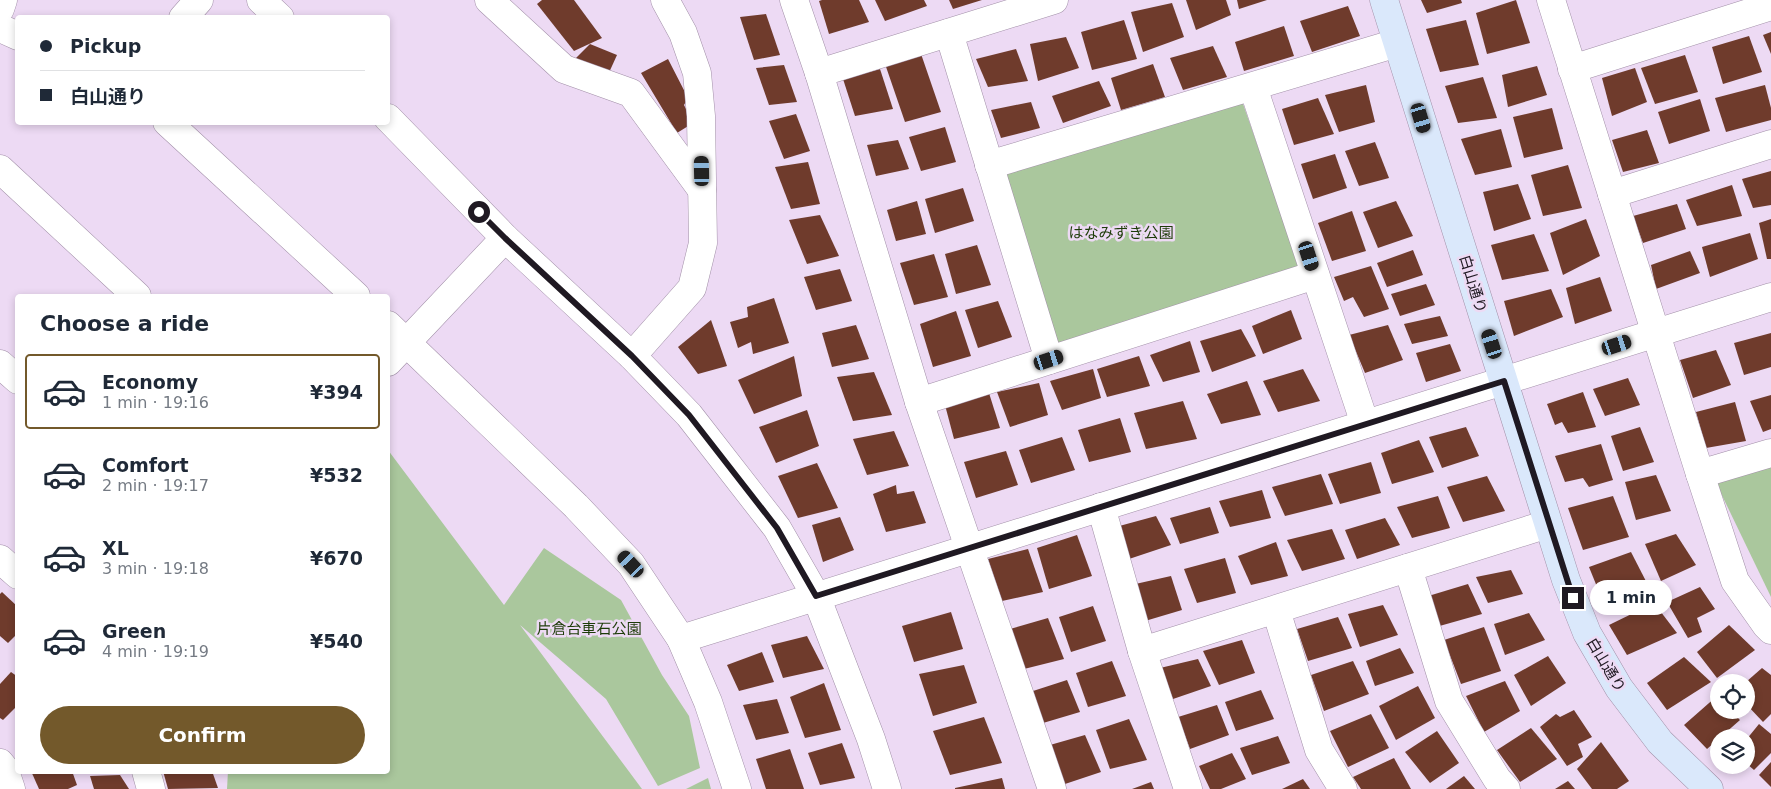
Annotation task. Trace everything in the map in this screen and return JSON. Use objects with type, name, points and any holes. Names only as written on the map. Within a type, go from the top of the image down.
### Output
[{"type":"street","points":[[0,9],[3,0]]},
{"type":"street","points":[[186,15],[199,0]]},
{"type":"street","points":[[261,0],[277,15]]},
{"type":"street","points":[[489,0],[564,69],[631,93],[702,190]]},
{"type":"street","points":[[632,356],[692,288],[703,243],[701,116],[697,73],[683,33],[666,0]]},
{"type":"street","points":[[794,0],[819,73],[919,402],[1052,789]]},
{"type":"street","points":[[819,73],[1054,0]]},
{"type":"street","name":"白山通り","points":[[1384,0],[1548,524],[1566,580],[1587,633],[1619,688],[1660,742],[1709,789]]},
{"type":"street","points":[[1550,0],[1735,581],[1771,630]]},
{"type":"street","points":[[1572,69],[1771,6]]},
{"type":"street","points":[[0,28],[15,35]]},
{"type":"street","points":[[949,33],[1049,360]]},
{"type":"street","points":[[989,166],[1397,43]]},
{"type":"street","points":[[1253,87],[1365,424]]},
{"type":"street","points":[[390,120],[505,238],[632,356],[689,415],[777,528],[816,596],[871,739],[887,789]]},
{"type":"street","points":[[170,125],[354,294]]},
{"type":"street","points":[[1612,194],[1771,144]]},
{"type":"street","points":[[0,169],[135,294]]},
{"type":"street","points":[[390,356],[397,333],[505,238]]},
{"type":"street","points":[[919,402],[1316,275]]},
{"type":"street","points":[[681,639],[1771,297]]},
{"type":"street","points":[[397,333],[576,506],[631,564],[681,639],[708,702],[737,789]]},
{"type":"street","points":[[0,364],[15,377]]},
{"type":"street","points":[[1700,474],[1771,453]]},
{"type":"street","points":[[1101,507],[1142,651],[1188,789]]},
{"type":"street","points":[[1142,651],[1548,524]]},
{"type":"street","points":[[0,559],[15,572]]},
{"type":"street","points":[[1408,568],[1450,701],[1497,779],[1506,789]]},
{"type":"street","points":[[1276,610],[1319,750],[1343,789]]},
{"type":"street","points":[[147,774],[151,789]]},
{"type":"green space","name":"はなみずき公園","points":[[1242,101],[1301,270],[1057,347],[1004,175]]},
{"type":"green space","name":"片倉台車石公園","points":[[390,453],[504,605],[544,548],[621,600],[662,675],[689,716],[700,768],[658,786],[606,699],[520,625],[642,789],[227,789],[228,774],[390,774]]},
{"type":"green space","points":[[1771,465],[1771,597],[1716,483]]},
{"type":"green space","points":[[708,778],[711,789],[686,789]]},
{"type":"building","points":[[542,0],[574,0],[602,38],[574,51],[537,4]]},
{"type":"building","points":[[859,0],[869,22],[829,34],[819,1]]},
{"type":"building","points":[[875,0],[924,0],[927,6],[885,21]]},
{"type":"building","points":[[949,0],[982,0],[953,9]]},
{"type":"building","points":[[1186,0],[1226,0],[1231,15],[1196,30]]},
{"type":"building","points":[[1237,0],[1267,0],[1239,9]]},
{"type":"building","points":[[1421,0],[1461,0],[1462,3],[1427,13]]},
{"type":"building","points":[[1516,0],[1530,43],[1487,54],[1476,13]]},
{"type":"building","points":[[1172,3],[1184,37],[1143,52],[1131,12]]},
{"type":"building","points":[[1348,6],[1360,36],[1312,52],[1300,21]]},
{"type":"building","points":[[766,14],[780,55],[754,60],[740,17]]},
{"type":"building","points":[[1124,20],[1137,59],[1092,70],[1081,32]]},
{"type":"building","points":[[1466,20],[1479,65],[1440,72],[1426,29]]},
{"type":"building","points":[[1284,26],[1294,56],[1244,71],[1235,42]]},
{"type":"building","points":[[1771,32],[1771,54],[1763,35]]},
{"type":"building","points":[[1749,36],[1762,72],[1723,84],[1712,47]]},
{"type":"building","points":[[1066,37],[1079,68],[1038,81],[1030,44]]},
{"type":"building","points":[[590,44],[617,55],[607,77],[574,60]]},
{"type":"building","points":[[1213,46],[1227,77],[1183,90],[1170,58]]},
{"type":"building","points":[[1016,49],[1028,81],[988,87],[976,59]]},
{"type":"building","points":[[920,51],[941,112],[905,122],[884,61]]},
{"type":"building","points":[[1685,55],[1698,92],[1655,104],[1641,68]]},
{"type":"building","points":[[668,59],[688,98],[684,105],[693,123],[677,133],[641,73]]},
{"type":"building","points":[[1153,64],[1165,97],[1121,110],[1111,78]]},
{"type":"building","points":[[784,65],[797,102],[769,105],[756,68]]},
{"type":"building","points":[[1537,66],[1547,95],[1508,107],[1502,75]]},
{"type":"building","points":[[1635,68],[1647,102],[1612,116],[1602,78]]},
{"type":"building","points":[[880,69],[893,109],[855,116],[843,79]]},
{"type":"building","points":[[1483,77],[1497,118],[1458,123],[1445,86]]},
{"type":"building","points":[[1099,81],[1111,106],[1063,123],[1052,96]]},
{"type":"building","points":[[1366,85],[1375,122],[1339,132],[1325,95]]},
{"type":"building","points":[[1765,85],[1771,108],[1771,120],[1726,132],[1715,98]]},
{"type":"building","points":[[1318,98],[1334,134],[1294,145],[1282,109]]},
{"type":"building","points":[[1700,99],[1710,131],[1669,144],[1658,112]]},
{"type":"building","points":[[1031,102],[1040,128],[1001,138],[991,110]]},
{"type":"building","points":[[1552,108],[1563,149],[1524,158],[1513,117]]},
{"type":"building","points":[[796,114],[810,151],[784,159],[769,121]]},
{"type":"building","points":[[945,127],[956,162],[921,171],[909,137]]},
{"type":"building","points":[[1501,129],[1512,167],[1475,175],[1461,139]]},
{"type":"building","points":[[1647,130],[1659,163],[1623,172],[1612,140]]},
{"type":"building","points":[[898,140],[909,169],[876,176],[867,145]]},
{"type":"building","points":[[1375,142],[1389,178],[1359,186],[1345,151]]},
{"type":"building","points":[[1335,154],[1347,188],[1313,199],[1301,164]]},
{"type":"building","points":[[808,162],[820,204],[791,209],[775,167]]},
{"type":"building","points":[[1568,165],[1582,208],[1543,216],[1531,175]]},
{"type":"building","points":[[1771,171],[1771,205],[1753,208],[1742,179]]},
{"type":"building","points":[[1518,184],[1531,219],[1494,231],[1483,192]]},
{"type":"building","points":[[1732,185],[1742,216],[1697,226],[1686,200]]},
{"type":"building","points":[[963,188],[974,221],[935,233],[925,199]]},
{"type":"building","points":[[917,201],[926,234],[896,241],[887,210]]},
{"type":"building","points":[[1396,201],[1413,236],[1378,248],[1363,212]]},
{"type":"building","points":[[1677,204],[1686,229],[1643,243],[1633,216]]},
{"type":"building","points":[[1352,211],[1366,251],[1332,261],[1318,223]]},
{"type":"building","points":[[820,215],[839,256],[807,264],[789,220]]},
{"type":"building","points":[[1586,219],[1600,256],[1563,275],[1550,233]]},
{"type":"building","points":[[1771,219],[1771,259],[1767,259],[1759,223]]},
{"type":"building","points":[[1750,233],[1758,259],[1710,277],[1702,247]]},
{"type":"building","points":[[1534,234],[1549,271],[1502,280],[1491,245]]},
{"type":"building","points":[[977,245],[991,285],[956,294],[945,254]]},
{"type":"building","points":[[1413,250],[1423,275],[1387,287],[1377,263]]},
{"type":"building","points":[[1690,251],[1700,273],[1656,289],[1651,265]]},
{"type":"building","points":[[934,254],[948,297],[914,305],[900,263]]},
{"type":"building","points":[[1371,266],[1389,309],[1364,317],[1353,297],[1344,301],[1334,277]]},
{"type":"building","points":[[840,269],[852,301],[816,310],[804,277]]},
{"type":"building","points":[[1600,277],[1612,311],[1575,324],[1566,288]]},
{"type":"building","points":[[1426,284],[1435,305],[1400,316],[1391,294]]},
{"type":"building","points":[[1551,289],[1563,317],[1514,336],[1504,301]]},
{"type":"building","points":[[774,298],[789,343],[753,354],[751,342],[738,348],[730,322],[748,317],[747,307]]},
{"type":"building","points":[[998,301],[1012,337],[978,348],[965,310]]},
{"type":"building","points":[[1291,310],[1302,339],[1263,354],[1252,326]]},
{"type":"building","points":[[956,311],[971,356],[933,367],[920,324]]},
{"type":"building","points":[[1440,316],[1448,336],[1412,344],[1404,324]]},
{"type":"building","points":[[711,320],[727,366],[698,374],[678,347]]},
{"type":"building","points":[[856,325],[869,359],[832,367],[822,333]]},
{"type":"building","points":[[1388,325],[1403,360],[1365,373],[1349,335]]},
{"type":"building","points":[[1241,329],[1256,356],[1212,372],[1200,341]]},
{"type":"building","points":[[1771,333],[1771,367],[1744,375],[1734,343]]},
{"type":"building","points":[[1190,341],[1200,372],[1163,382],[1150,355]]},
{"type":"building","points":[[1450,344],[1461,371],[1426,382],[1416,353]]},
{"type":"building","points":[[1716,350],[1731,385],[1693,398],[1680,360]]},
{"type":"building","points":[[794,356],[802,396],[754,414],[738,380]]},
{"type":"building","points":[[1139,356],[1150,386],[1107,397],[1097,369]]},
{"type":"building","points":[[1093,369],[1101,398],[1062,410],[1050,381]]},
{"type":"building","points":[[1303,369],[1320,401],[1278,412],[1263,381]]},
{"type":"building","points":[[874,372],[892,415],[853,421],[837,377]]},
{"type":"building","points":[[1628,378],[1640,405],[1605,416],[1593,389]]},
{"type":"building","points":[[1247,381],[1261,415],[1221,424],[1207,394]]},
{"type":"building","points":[[1039,383],[1048,415],[1010,427],[997,392]]},
{"type":"building","points":[[1583,392],[1596,427],[1568,433],[1562,422],[1555,425],[1547,404]]},
{"type":"building","points":[[989,393],[1000,428],[954,439],[945,405]]},
{"type":"building","points":[[1771,395],[1771,429],[1763,432],[1750,401]]},
{"type":"building","points":[[1183,401],[1197,439],[1146,449],[1134,413]]},
{"type":"building","points":[[1735,402],[1746,441],[1706,448],[1696,412]]},
{"type":"building","points":[[807,410],[819,446],[776,463],[759,427]]},
{"type":"building","points":[[1120,418],[1131,452],[1089,462],[1078,430]]},
{"type":"building","points":[[1466,427],[1479,456],[1442,468],[1429,437]]},
{"type":"building","points":[[1640,427],[1654,462],[1623,471],[1611,436]]},
{"type":"building","points":[[894,431],[909,466],[867,475],[853,439]]},
{"type":"building","points":[[1062,437],[1075,470],[1031,483],[1019,450]]},
{"type":"building","points":[[1419,440],[1434,472],[1392,484],[1381,453]]},
{"type":"building","points":[[1601,444],[1613,480],[1589,487],[1583,478],[1565,482],[1555,456]]},
{"type":"building","points":[[1006,451],[1018,485],[976,498],[964,462]]},
{"type":"building","points":[[1371,462],[1381,493],[1340,504],[1328,474]]},
{"type":"building","points":[[817,463],[838,508],[798,518],[778,476]]},
{"type":"building","points":[[1321,474],[1333,504],[1285,516],[1272,487]]},
{"type":"building","points":[[1656,475],[1671,511],[1636,520],[1625,482]]},
{"type":"building","points":[[1487,476],[1505,511],[1463,522],[1447,487]]},
{"type":"building","points":[[896,485],[897,494],[914,491],[926,523],[886,532],[873,494]]},
{"type":"building","points":[[1262,490],[1271,518],[1230,527],[1219,501]]},
{"type":"building","points":[[1438,496],[1450,528],[1412,538],[1397,507]]},
{"type":"building","points":[[1613,496],[1629,537],[1583,550],[1568,508]]},
{"type":"building","points":[[1210,507],[1219,533],[1180,544],[1170,518]]},
{"type":"building","points":[[1156,516],[1171,545],[1126,560],[1112,528]]},
{"type":"building","points":[[840,517],[854,550],[823,562],[812,525]]},
{"type":"building","points":[[1385,518],[1400,545],[1357,559],[1345,530]]},
{"type":"building","points":[[1332,529],[1345,559],[1302,571],[1287,540]]},
{"type":"building","points":[[1676,534],[1696,565],[1661,581],[1645,544]]},
{"type":"building","points":[[1077,535],[1092,576],[1049,589],[1037,548]]},
{"type":"building","points":[[1276,542],[1288,576],[1251,585],[1238,556]]},
{"type":"building","points":[[1028,549],[1043,592],[1002,601],[988,559]]},
{"type":"building","points":[[1631,552],[1651,591],[1606,609],[1589,567]]},
{"type":"building","points":[[1225,558],[1236,593],[1197,603],[1184,569]]},
{"type":"building","points":[[1511,570],[1523,594],[1488,603],[1476,577]]},
{"type":"building","points":[[1171,576],[1182,610],[1145,621],[1131,585]]},
{"type":"building","points":[[1468,584],[1482,614],[1436,627],[1425,597]]},
{"type":"building","points":[[1700,587],[1715,609],[1697,618],[1702,632],[1688,638],[1667,602]]},
{"type":"building","points":[[2,592],[15,604],[15,636],[8,643],[0,636],[0,594]]},
{"type":"building","points":[[1654,603],[1677,633],[1627,655],[1609,625]]},
{"type":"building","points":[[1383,605],[1398,635],[1360,647],[1348,614]]},
{"type":"building","points":[[1093,606],[1106,641],[1071,652],[1059,617]]},
{"type":"building","points":[[951,612],[963,649],[914,662],[902,626]]},
{"type":"building","points":[[1529,613],[1545,640],[1505,655],[1494,624]]},
{"type":"building","points":[[1338,617],[1352,648],[1308,661],[1297,629]]},
{"type":"building","points":[[1048,618],[1064,659],[1024,669],[1010,629]]},
{"type":"building","points":[[1729,625],[1755,650],[1722,674],[1714,674],[1697,652]]},
{"type":"building","points":[[1484,627],[1501,671],[1461,684],[1444,640]]},
{"type":"building","points":[[807,636],[824,669],[783,678],[771,645]]},
{"type":"building","points":[[1242,640],[1255,673],[1219,685],[1203,651]]},
{"type":"building","points":[[1400,648],[1414,673],[1375,686],[1366,661]]},
{"type":"building","points":[[762,652],[774,682],[739,691],[727,665]]},
{"type":"building","points":[[1548,656],[1566,683],[1531,706],[1514,675]]},
{"type":"building","points":[[1684,657],[1710,681],[1667,710],[1647,683]]},
{"type":"building","points":[[1198,659],[1211,686],[1173,699],[1160,668]]},
{"type":"building","points":[[1112,661],[1126,696],[1088,707],[1076,673]]},
{"type":"building","points":[[1353,661],[1369,694],[1324,711],[1311,675]]},
{"type":"building","points":[[964,665],[977,703],[933,716],[919,674]]},
{"type":"building","points":[[1762,668],[1771,675],[1771,714],[1763,722],[1755,714],[1755,674]]},
{"type":"building","points":[[11,672],[15,675],[15,708],[3,720],[0,718],[0,684]]},
{"type":"building","points":[[1067,680],[1080,712],[1043,723],[1033,691]]},
{"type":"building","points":[[1505,681],[1520,711],[1484,732],[1466,696]]},
{"type":"building","points":[[824,683],[841,730],[805,738],[790,697]]},
{"type":"building","points":[[1418,686],[1435,718],[1396,740],[1379,706]]},
{"type":"building","points":[[1261,690],[1274,719],[1236,731],[1225,702]]},
{"type":"building","points":[[777,699],[789,733],[756,740],[743,705]]},
{"type":"building","points":[[1710,702],[1710,719],[1740,720],[1730,729],[1710,729],[1710,746],[1707,749],[1684,725]]},
{"type":"building","points":[[1217,705],[1229,735],[1190,749],[1178,717]]},
{"type":"building","points":[[1574,710],[1592,737],[1578,744],[1583,757],[1567,766],[1540,727],[1556,714],[1560,717]]},
{"type":"building","points":[[1371,714],[1389,748],[1348,767],[1330,731]]},
{"type":"building","points":[[984,717],[1002,763],[950,775],[933,731]]},
{"type":"building","points":[[1129,719],[1147,760],[1110,769],[1096,730]]},
{"type":"building","points":[[1759,724],[1771,734],[1771,753],[1755,769],[1755,729]]},
{"type":"building","points":[[1531,728],[1557,759],[1520,782],[1497,750]]},
{"type":"building","points":[[1437,731],[1459,763],[1430,783],[1405,752]]},
{"type":"building","points":[[1085,735],[1101,772],[1065,784],[1050,745]]},
{"type":"building","points":[[1278,736],[1290,763],[1252,775],[1240,748]]},
{"type":"building","points":[[1601,742],[1629,781],[1617,789],[1592,789],[1577,769]]},
{"type":"building","points":[[842,743],[855,778],[820,785],[808,753]]},
{"type":"building","points":[[790,749],[804,789],[766,789],[756,759]]},
{"type":"building","points":[[1232,753],[1246,779],[1221,789],[1210,789],[1199,766]]},
{"type":"building","points":[[1394,758],[1411,789],[1361,789],[1353,777]]},
{"type":"building","points":[[1771,762],[1771,787],[1759,775]]},
{"type":"building","points":[[32,774],[73,774],[77,785],[68,789],[39,789]]},
{"type":"building","points":[[164,774],[213,774],[218,788],[168,789]]},
{"type":"building","points":[[120,775],[129,789],[94,789],[90,776]]},
{"type":"building","points":[[1464,776],[1475,789],[1446,789]]},
{"type":"building","points":[[1002,778],[1005,789],[955,789],[955,788]]},
{"type":"building","points":[[1303,779],[1310,789],[1282,789]]},
{"type":"building","points":[[1568,781],[1575,789],[1555,789]]},
{"type":"building","points":[[1151,782],[1154,789],[1132,789]]},
{"type":"route","points":[[479,212],[632,356],[689,415],[777,528],[816,596],[1504,381],[1573,598]]}]
